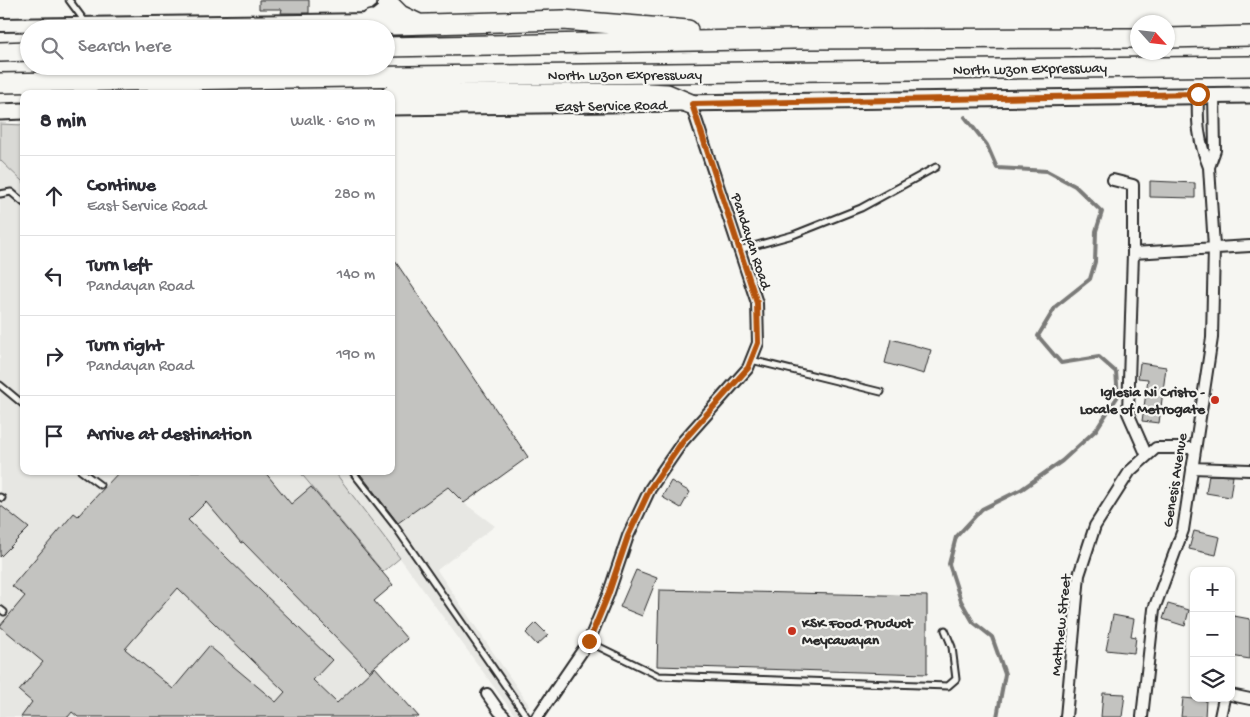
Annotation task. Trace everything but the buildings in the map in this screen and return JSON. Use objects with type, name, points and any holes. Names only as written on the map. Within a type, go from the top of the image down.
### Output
[{"type":"highway","points":[[387,1],[400,15],[420,24]]},
{"type":"highway","points":[[395,25],[563,20],[794,39]]},
{"type":"highway","points":[[1175,38],[1250,36]]},
{"type":"highway","name":"North Luzon Expressway","points":[[395,47],[794,39],[1130,38]]},
{"type":"highway","points":[[0,52],[20,51]]},
{"type":"highway","name":"North Luzon Expressway","points":[[0,83],[1250,66]]},
{"type":"highway","points":[[117,81],[170,90]]},
{"type":"highway","points":[[395,95],[647,93],[667,94],[692,104]]},
{"type":"main road","name":"East Service Road","points":[[395,107],[692,104],[1198,94],[1250,95]]},
{"type":"main road","points":[[0,112],[20,112]]},
{"type":"street","points":[[371,20],[383,10],[387,1]]},
{"type":"street","points":[[0,25],[20,25]]},
{"type":"street","points":[[1198,94],[1198,124],[1201,148],[1208,166]]},
{"type":"street","name":"Genesis Avenue","points":[[1142,717],[1154,609],[1183,530],[1212,338],[1214,247],[1208,166],[1214,150],[1214,94]]},
{"type":"street","name":"Pandayan Road","points":[[537,717],[589,641],[608,595],[628,536],[650,489],[683,441],[748,368],[758,343],[757,303],[692,104]]},
{"type":"street","points":[[1113,180],[1133,185],[1128,413],[1148,456]]},
{"type":"street","points":[[1133,252],[1250,246]]},
{"type":"street","name":"Matthew Street","points":[[1066,717],[1080,574],[1095,526],[1130,471],[1156,448],[1194,448]]},
{"type":"street","points":[[1192,468],[1250,470]]},
{"type":"street","points":[[486,694],[506,717]]},
{"type":"street","points":[[1235,697],[1250,699]]},
{"type":"street","points":[[1220,717],[1223,702]]},
{"type":"lane","points":[[69,0],[83,20]]},
{"type":"lane","points":[[739,250],[793,235],[861,208],[936,168]]},
{"type":"lane","points":[[0,194],[11,192],[20,200]]},
{"type":"lane","points":[[751,360],[881,392]]},
{"type":"lane","points":[[0,385],[20,402]]},
{"type":"lane","points":[[86,475],[100,485]]},
{"type":"lane","points":[[355,475],[395,526],[527,717]]},
{"type":"lane","points":[[589,641],[659,676],[948,686],[956,679],[952,648],[945,630]]},
{"type":"shaded area","points":[[0,124],[20,125],[20,179],[0,160]]},
{"type":"shaded area","points":[[0,160],[20,179],[20,475],[302,475],[393,585],[375,601],[408,639],[376,667],[420,717],[0,717]]},
{"type":"shaded area","points":[[395,261],[528,457],[464,503],[495,526],[437,570],[529,705],[522,717],[516,717],[337,475],[395,475]]},
{"type":"shaded area","points":[[302,475],[337,475],[400,558],[383,572]]},
{"type":"waterway","points":[[965,117],[987,145],[997,168],[1047,171],[1075,186],[1102,212],[1096,231],[1095,262],[1090,279],[1056,306],[1038,336],[1061,363],[1099,357],[1116,372],[1118,396],[1096,430],[1062,461],[1022,489],[982,509],[956,537],[949,564],[961,601],[973,622],[992,637],[1005,674],[997,717]]},
{"type":"place","name":"Iglesia Ni Cristo - Locale of Metrogate","points":[[1215,400]]},
{"type":"place","name":"KSK Food Pruduct Meycauayan","points":[[792,631]]},
{"type":"route","points":[[589,641],[608,595],[628,536],[650,489],[683,441],[748,368],[758,343],[757,303],[692,104],[1198,94]]}]
